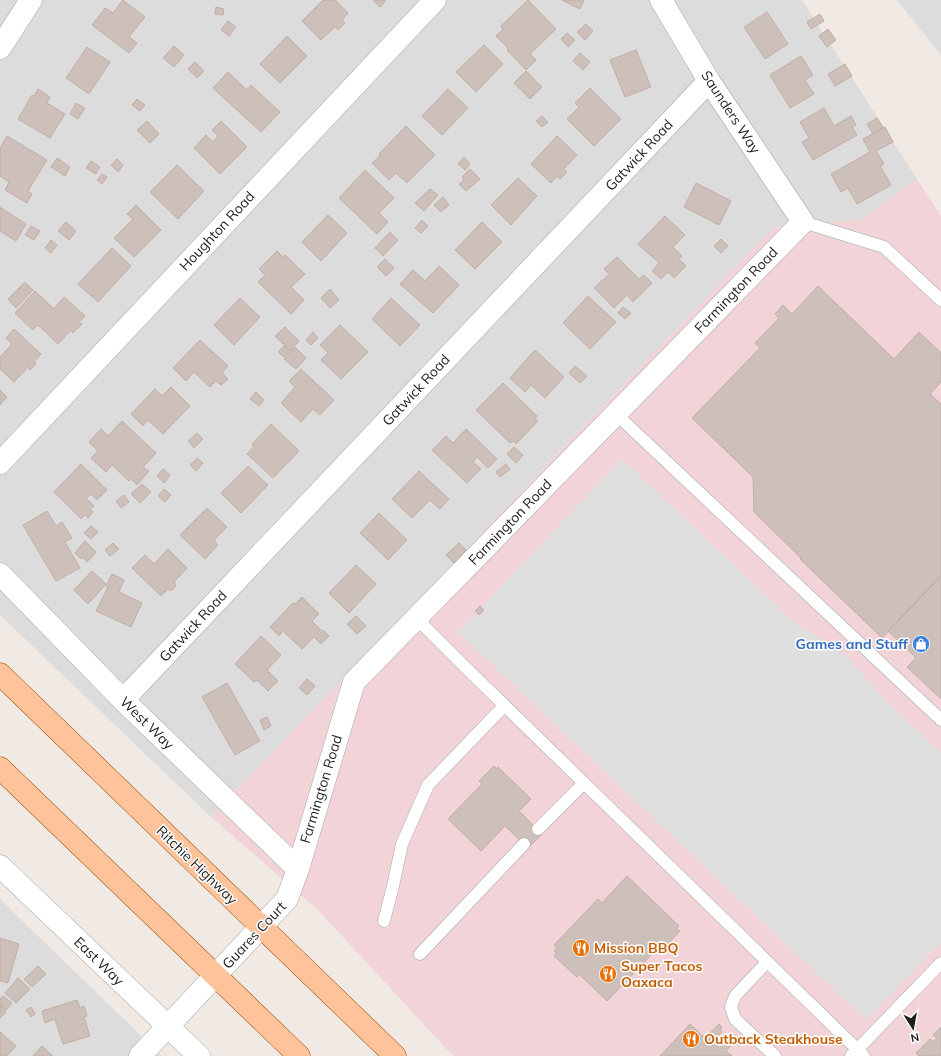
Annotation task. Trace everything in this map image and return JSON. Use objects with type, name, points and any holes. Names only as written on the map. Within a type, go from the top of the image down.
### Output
[{"type":"main road","name":"Ritchie Highway","points":[[0,674],[395,1056]]},
{"type":"main road","points":[[0,768],[299,1056]]},
{"type":"street","points":[[0,48],[31,0]]},
{"type":"street","name":"Houghton Road","points":[[0,463],[435,0]]},
{"type":"street","name":"Saunders Way","points":[[661,0],[709,80],[803,222]]},
{"type":"street","name":"Gatwick Road","points":[[123,700],[709,80]]},
{"type":"street","name":"Farmington Road","points":[[298,869],[354,682],[803,222]]},
{"type":"street","name":"West Way","points":[[0,574],[123,700],[298,869]]},
{"type":"street","name":"East Way","points":[[0,866],[199,1056]]},
{"type":"street","name":"Guares Court","points":[[140,1056],[287,899],[298,869]]},
{"type":"lane","points":[[803,222],[884,247],[941,300]]},
{"type":"lane","points":[[616,414],[941,720]]},
{"type":"lane","points":[[416,618],[504,706],[767,962],[857,1054],[941,963]]},
{"type":"lane","points":[[384,921],[402,844],[428,786],[504,706]]},
{"type":"lane","points":[[538,829],[584,783]]},
{"type":"lane","points":[[420,954],[524,844]]},
{"type":"lane","points":[[767,962],[735,996],[731,1007],[736,1019],[775,1056]]},
{"type":"shaded area","points":[[0,0],[802,0],[917,179],[862,219],[773,228],[211,817],[0,615]]},
{"type":"shaded area","points":[[897,0],[941,0],[941,55]]},
{"type":"shaded area","points":[[917,179],[941,216],[941,1056],[453,1056],[317,909],[211,817],[773,228],[862,219]]},
{"type":"shaded area","points":[[622,459],[794,622],[846,656],[885,700],[941,753],[941,942],[866,1020],[458,632]]},
{"type":"shaded area","points":[[0,899],[4,903],[162,1056],[0,1056]]},
{"type":"building","points":[[123,0],[145,17],[129,37],[137,43],[129,53],[92,25],[105,8],[113,13]]},
{"type":"building","points":[[323,0],[335,0],[348,13],[342,20],[345,23],[338,30],[335,27],[321,40],[302,21]]},
{"type":"building","points":[[373,0],[386,0],[380,7]]},
{"type":"building","points":[[528,0],[556,29],[530,54],[536,60],[526,70],[496,36],[503,29],[501,26]]},
{"type":"building","points":[[562,0],[584,0],[580,9]]},
{"type":"building","points":[[216,7],[224,9],[223,15],[215,14]]},
{"type":"building","points":[[767,12],[788,44],[765,59],[744,27]]},
{"type":"building","points":[[820,14],[824,21],[811,29],[807,22]]},
{"type":"building","points":[[228,21],[236,27],[229,36],[221,30]]},
{"type":"building","points":[[586,24],[593,31],[585,40],[577,32]]},
{"type":"building","points":[[828,29],[836,40],[827,47],[819,36]]},
{"type":"building","points":[[567,33],[575,40],[568,47],[561,39]]},
{"type":"building","points":[[287,36],[307,56],[280,83],[260,64]]},
{"type":"building","points":[[484,45],[503,64],[476,92],[456,72]]},
{"type":"building","points":[[174,46],[184,55],[174,67],[163,58]]},
{"type":"building","points":[[87,47],[110,62],[89,94],[66,78]]},
{"type":"building","points":[[636,50],[651,87],[625,97],[610,60]]},
{"type":"building","points":[[580,53],[590,62],[583,70],[573,61]]},
{"type":"building","points":[[801,56],[813,75],[805,80],[814,94],[790,108],[770,75]]},
{"type":"building","points":[[195,62],[204,71],[197,78],[188,69]]},
{"type":"building","points":[[845,64],[852,76],[835,86],[828,74]]},
{"type":"building","points":[[526,71],[542,87],[530,99],[514,83]]},
{"type":"building","points":[[228,72],[247,90],[251,85],[280,112],[261,132],[213,88]]},
{"type":"building","points":[[590,88],[621,119],[594,146],[567,119],[579,107],[575,103]]},
{"type":"building","points":[[38,89],[50,97],[47,103],[65,114],[50,138],[18,119],[32,95],[34,96]]},
{"type":"building","points":[[448,89],[468,108],[442,135],[422,116]]},
{"type":"building","points":[[137,99],[145,105],[140,111],[132,105]]},
{"type":"building","points":[[76,103],[85,108],[78,119],[70,114]]},
{"type":"building","points":[[824,108],[834,126],[851,116],[856,125],[852,127],[857,135],[813,160],[802,142],[809,138],[800,122]]},
{"type":"building","points":[[542,116],[548,122],[542,127],[536,121]]},
{"type":"building","points":[[877,118],[883,127],[873,134],[867,124]]},
{"type":"building","points":[[147,121],[159,134],[150,143],[137,130]]},
{"type":"building","points":[[221,121],[247,147],[220,174],[194,148],[206,135],[213,142],[218,136],[212,130]]},
{"type":"building","points":[[406,126],[435,155],[407,183],[396,173],[389,180],[372,163]]},
{"type":"building","points":[[885,127],[893,142],[876,151],[884,164],[880,166],[891,185],[857,204],[848,188],[841,192],[831,174],[870,152],[863,139]]},
{"type":"building","points":[[7,136],[47,160],[28,191],[32,194],[27,203],[5,190],[9,182],[0,176],[0,148]]},
{"type":"building","points":[[557,136],[577,155],[564,169],[567,172],[560,179],[557,176],[551,183],[531,164]]},
{"type":"building","points":[[464,157],[470,164],[465,170],[458,164]]},
{"type":"building","points":[[57,158],[70,167],[65,176],[51,167]]},
{"type":"building","points":[[117,159],[123,165],[118,172],[111,165]]},
{"type":"building","points":[[91,161],[100,167],[96,174],[86,168]]},
{"type":"building","points":[[177,165],[204,191],[178,219],[150,192]]},
{"type":"building","points":[[470,169],[480,179],[466,191],[459,184],[464,180],[462,177]]},
{"type":"building","points":[[365,170],[394,198],[379,213],[388,222],[377,234],[339,198]]},
{"type":"building","points":[[102,174],[107,177],[102,184],[97,180]]},
{"type":"building","points":[[518,178],[537,196],[511,225],[491,205]]},
{"type":"building","points":[[696,183],[731,201],[719,225],[684,207]]},
{"type":"building","points":[[430,189],[438,195],[424,211],[415,203]]},
{"type":"building","points":[[443,197],[449,205],[441,212],[434,205]]},
{"type":"building","points":[[136,205],[161,230],[134,257],[114,238],[133,219],[127,214]]},
{"type":"building","points":[[0,207],[26,224],[16,241],[0,231]]},
{"type":"building","points":[[328,215],[347,233],[321,261],[302,242]]},
{"type":"building","points":[[665,216],[685,235],[673,247],[682,256],[679,259],[686,266],[674,278],[668,272],[661,279],[652,271],[659,263],[638,244]]},
{"type":"building","points":[[422,220],[428,226],[421,233],[415,228]]},
{"type":"building","points":[[66,222],[76,231],[69,240],[58,231]]},
{"type":"building","points":[[482,222],[502,242],[475,269],[455,250]]},
{"type":"building","points":[[31,226],[40,231],[34,240],[25,235]]},
{"type":"building","points":[[390,232],[398,240],[383,256],[375,248]]},
{"type":"building","points":[[721,239],[728,246],[721,253],[714,246]]},
{"type":"building","points":[[51,240],[57,245],[51,253],[45,248]]},
{"type":"building","points":[[112,248],[131,266],[98,302],[78,284]]},
{"type":"building","points":[[277,251],[283,257],[285,255],[305,274],[291,287],[304,300],[291,314],[258,282],[265,275],[259,269]]},
{"type":"building","points":[[617,257],[639,279],[644,275],[652,283],[633,302],[627,295],[614,308],[594,288],[609,274],[604,269]]},
{"type":"building","points":[[385,259],[394,268],[386,276],[377,267]]},
{"type":"building","points":[[439,266],[459,285],[433,313],[400,284],[413,270],[425,281]]},
{"type":"building","points":[[25,282],[33,290],[16,308],[8,299]]},
{"type":"building","points":[[818,286],[894,359],[919,332],[941,353],[941,382],[930,394],[941,404],[941,576],[882,638],[800,559],[801,558],[754,512],[753,477],[692,418],[760,348],[755,343],[779,318],[775,314],[782,306],[783,305],[792,314]]},
{"type":"building","points":[[330,289],[339,300],[330,308],[321,298]]},
{"type":"building","points":[[35,291],[54,309],[64,297],[85,316],[79,322],[82,324],[73,333],[71,330],[58,344],[38,325],[33,330],[15,313]]},
{"type":"building","points":[[588,296],[616,322],[590,349],[563,323]]},
{"type":"building","points":[[240,298],[260,317],[234,345],[214,325]]},
{"type":"building","points":[[391,298],[420,325],[400,346],[372,319]]},
{"type":"building","points":[[623,307],[631,313],[625,319],[618,313]]},
{"type":"building","points":[[340,325],[368,352],[341,379],[321,360],[328,353],[320,345]]},
{"type":"building","points":[[285,327],[299,341],[290,351],[275,336]]},
{"type":"building","points":[[14,329],[41,354],[34,362],[36,364],[30,370],[28,367],[14,382],[0,369],[0,357],[12,344],[6,338]]},
{"type":"building","points":[[313,332],[318,338],[311,345],[306,340]]},
{"type":"building","points":[[200,340],[228,366],[222,373],[228,379],[221,385],[216,381],[210,387],[194,372],[186,381],[173,368]]},
{"type":"building","points":[[284,346],[289,352],[284,357],[278,352]]},
{"type":"building","points":[[295,347],[306,358],[296,369],[284,359]]},
{"type":"building","points":[[535,350],[564,377],[545,398],[531,385],[525,392],[510,378]]},
{"type":"building","points":[[575,366],[587,376],[580,383],[569,373]]},
{"type":"building","points":[[301,369],[334,400],[320,415],[313,409],[301,422],[281,403],[295,387],[289,381]]},
{"type":"building","points":[[503,383],[537,416],[535,419],[538,421],[516,444],[513,441],[510,443],[476,410]]},
{"type":"building","points":[[171,387],[190,406],[163,434],[148,420],[143,426],[131,414],[155,389],[162,396]]},
{"type":"building","points":[[0,390],[7,397],[0,405]]},
{"type":"building","points":[[256,392],[264,400],[259,406],[250,399]]},
{"type":"building","points":[[122,421],[156,453],[143,467],[149,471],[137,485],[131,479],[129,481],[112,465],[106,472],[91,458],[98,451],[89,442],[101,429],[108,436]]},
{"type":"building","points":[[271,424],[299,451],[273,478],[247,454],[254,446],[252,444]]},
{"type":"building","points":[[466,429],[497,459],[488,468],[477,457],[473,462],[481,469],[467,483],[432,450],[446,436],[453,443]]},
{"type":"building","points":[[197,433],[203,439],[194,448],[188,441]]},
{"type":"building","points":[[514,447],[523,455],[516,463],[507,454]]},
{"type":"building","points":[[197,458],[203,463],[196,471],[190,465]]},
{"type":"building","points":[[81,464],[107,490],[97,500],[91,494],[86,498],[94,506],[90,509],[93,512],[88,518],[85,515],[81,519],[54,492]]},
{"type":"building","points":[[506,464],[510,469],[500,477],[496,472]]},
{"type":"building","points":[[248,466],[268,485],[241,513],[221,493]]},
{"type":"building","points":[[163,469],[170,475],[164,483],[157,476]]},
{"type":"building","points":[[419,471],[449,499],[440,509],[430,500],[412,518],[392,499]]},
{"type":"building","points":[[142,484],[151,492],[140,503],[131,494]]},
{"type":"building","points":[[164,489],[171,495],[165,502],[158,496]]},
{"type":"building","points":[[124,495],[129,502],[121,508],[116,501]]},
{"type":"building","points":[[207,508],[227,527],[214,540],[218,545],[205,559],[180,535]]},
{"type":"building","points":[[47,511],[56,526],[62,522],[72,538],[65,542],[80,568],[56,581],[23,525]]},
{"type":"building","points":[[379,513],[407,540],[388,560],[360,533]]},
{"type":"building","points":[[91,526],[98,532],[91,539],[84,533]]},
{"type":"building","points":[[85,541],[96,552],[87,562],[75,553]]},
{"type":"building","points":[[113,543],[119,549],[110,556],[105,550]]},
{"type":"building","points":[[459,543],[466,550],[454,563],[446,555]]},
{"type":"building","points":[[168,549],[187,568],[174,582],[176,585],[175,587],[171,591],[168,589],[161,596],[132,568],[145,555],[154,564]]},
{"type":"building","points":[[356,565],[376,584],[349,613],[329,593]]},
{"type":"building","points":[[92,571],[106,584],[88,604],[74,590]]},
{"type":"building","points":[[112,574],[124,580],[119,592],[142,603],[131,627],[96,611],[108,587],[106,586]]},
{"type":"building","name":"Games and Stuff","points":[[941,576],[941,699],[907,667],[916,658],[888,631]]},
{"type":"building","points":[[302,597],[319,614],[312,621],[321,630],[302,649],[283,631],[279,636],[270,627],[293,603],[295,604]]},
{"type":"building","points":[[480,606],[484,610],[479,615],[475,611]]},
{"type":"building","points":[[356,616],[366,626],[357,634],[347,624]]},
{"type":"building","points":[[323,630],[329,636],[321,644],[315,638]]},
{"type":"building","points":[[261,636],[281,655],[267,670],[278,681],[268,691],[257,680],[254,682],[235,664]]},
{"type":"building","points":[[307,679],[315,686],[307,695],[299,688]]},
{"type":"building","points":[[227,683],[260,741],[235,755],[202,697]]},
{"type":"building","points":[[267,717],[271,726],[264,730],[260,720]]},
{"type":"building","points":[[494,766],[497,769],[498,767],[531,799],[519,811],[542,834],[528,848],[505,826],[481,851],[448,819],[482,784],[479,781]]},
{"type":"building","points":[[627,876],[679,926],[676,929],[680,931],[661,951],[658,948],[607,1001],[579,974],[577,977],[554,956],[557,953],[554,951],[557,948],[554,945],[598,899],[602,903]]},
{"type":"building","points":[[0,938],[19,944],[8,983],[0,981]]},
{"type":"building","points":[[38,966],[46,974],[32,987],[24,979]]},
{"type":"building","points":[[18,978],[30,989],[16,1003],[5,993]]},
{"type":"building","points":[[3,996],[12,1003],[6,1010],[0,1004],[0,999]]},
{"type":"building","points":[[77,1000],[80,1008],[84,1006],[87,1016],[84,1017],[90,1036],[63,1044],[55,1019],[45,1023],[42,1011]]},
{"type":"building","points":[[0,1005],[6,1012],[0,1018]]},
{"type":"building","points":[[31,1007],[35,1014],[31,1017],[26,1010]]},
{"type":"building","name":"Outback Steakhouse","points":[[690,1024],[713,1046],[724,1035],[733,1043],[726,1051],[732,1056],[660,1056]]},
{"type":"building","points":[[719,1024],[722,1027],[720,1030],[722,1032],[711,1042],[706,1037]]},
{"type":"building","points":[[941,1027],[941,1056],[919,1056],[916,1053],[930,1039],[933,1042],[937,1038],[933,1035]]},
{"type":"building","points":[[0,1032],[16,1046],[7,1056],[0,1056]]},
{"type":"building","points":[[42,1046],[53,1056],[33,1056]]},
{"type":"place","name":"Games and Stuff","points":[[921,644]]},
{"type":"place","name":"Mission BBQ","points":[[581,948]]},
{"type":"place","name":"Super Tacos Oaxaca","points":[[608,974]]},
{"type":"place","name":"Outback Steakhouse","points":[[691,1039]]}]
